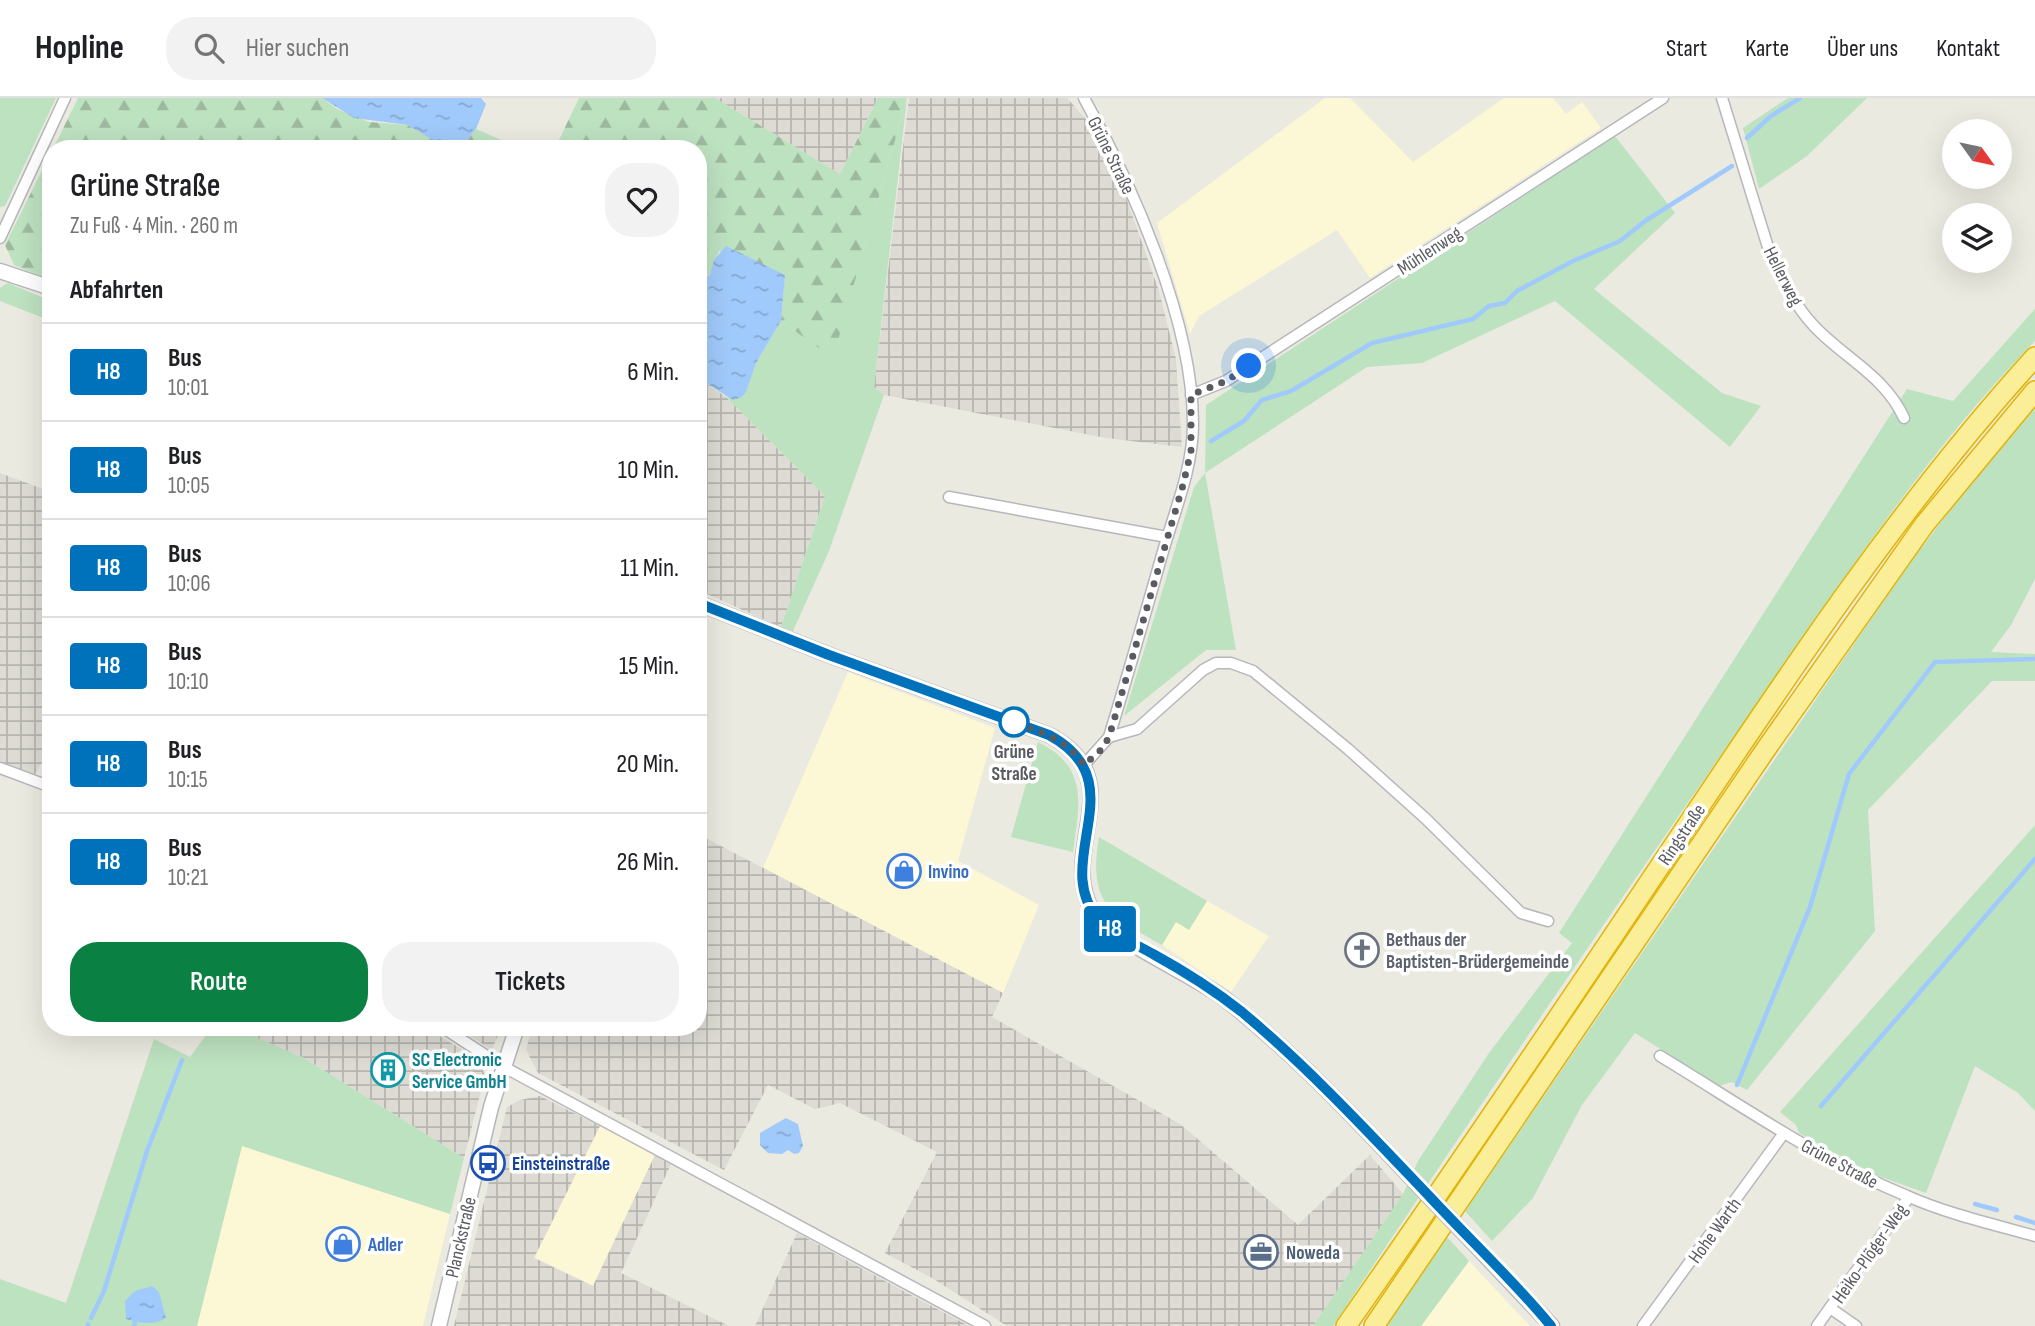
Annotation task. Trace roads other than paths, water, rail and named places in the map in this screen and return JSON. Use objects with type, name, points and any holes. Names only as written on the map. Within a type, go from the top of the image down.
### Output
[{"type":"highway","name":"Ringstraße","points":[[1346,1326],[1818,635],[1905,513],[1982,416],[2035,357]]},
{"type":"highway","name":"Ringstraße","points":[[1374,1326],[1774,738],[1924,525],[2035,391]]},
{"type":"street","points":[[46,140],[65,98]]},
{"type":"street","name":"Grüne Straße","points":[[1084,98],[1119,164],[1167,289],[1177,321],[1191,395],[1191,451],[1167,537],[1109,737],[1102,749],[1084,765]]},
{"type":"street","name":"Mühlenweg","points":[[1191,395],[1226,381],[1663,98]]},
{"type":"street","name":"Hellerweg","points":[[1723,98],[1771,257],[1783,280],[1815,327],[1885,385],[1904,418]]},
{"type":"street","points":[[0,238],[42,148]]},
{"type":"street","points":[[0,271],[42,285]]},
{"type":"street","points":[[949,497],[1167,537]]},
{"type":"street","points":[[707,607],[817,651],[1049,735],[1070,747],[1084,765],[1090,784],[1092,810],[1082,874],[1085,892],[1099,920],[1200,982],[1242,1013],[1348,1111],[1552,1326]]},
{"type":"street","name":"Grüne Straße","points":[[1109,737],[1138,729],[1203,670],[1216,663],[1231,663],[1253,671],[1425,818],[1521,913],[1548,921]]},
{"type":"street","points":[[0,768],[42,784]]},
{"type":"street","points":[[456,1036],[502,1066],[985,1326]]},
{"type":"street","name":"Planckstraße","points":[[439,1326],[502,1066],[514,1036]]},
{"type":"street","name":"Grüne Straße","points":[[1660,1056],[1784,1133],[1866,1178],[1909,1197],[2035,1236]]},
{"type":"street","name":"Hohe Warth","points":[[1643,1326],[1784,1133]]},
{"type":"street","name":"Heiko-Plöger-Weg","points":[[1817,1326],[1909,1197]]},
{"type":"street","name":"Heiko-Plöger-Weg","points":[[1830,1308],[1844,1323],[1856,1326]]},
{"type":"water","points":[[322,98],[481,98],[486,104],[476,129],[466,140],[434,140],[408,125],[354,118]]},
{"type":"water","points":[[726,246],[785,275],[781,321],[756,363],[746,392],[742,397],[733,400],[707,384],[707,277],[714,260]]},
{"type":"water","points":[[786,1118],[798,1124],[803,1146],[799,1153],[794,1154],[788,1150],[782,1154],[768,1153],[760,1145],[760,1133]]},
{"type":"water","points":[[152,1286],[159,1292],[166,1318],[151,1323],[126,1319],[125,1301],[135,1291]]},
{"type":"waterway","points":[[1747,138],[1771,116],[1800,98]]},
{"type":"waterway","points":[[1211,441],[1244,421],[1262,400],[1291,391],[1372,343],[1473,319],[1489,306],[1505,303],[1517,291],[1573,261],[1620,241],[1645,221],[1732,166]]},
{"type":"waterway","points":[[1737,1085],[1810,907],[1849,774],[1935,662],[2035,659]]},
{"type":"waterway","points":[[1821,1106],[2035,859]]},
{"type":"waterway","points":[[91,1318],[104,1291],[147,1151],[182,1060]]},
{"type":"waterway","points":[[1975,1204],[1997,1210]]},
{"type":"waterway","points":[[2016,1217],[2035,1223]]},
{"type":"waterway","points":[[134,1326],[135,1322]]},
{"type":"place","name":"Grüne Straße","points":[[1014,722]]},
{"type":"place","name":"Invino","points":[[904,871]]},
{"type":"place","name":"Bethaus der Baptisten-Brüdergemeinde","points":[[1362,950]]},
{"type":"place","name":"SC Electronic Service GmbH","points":[[388,1070]]},
{"type":"place","name":"Einsteinstraße","points":[[488,1163]]},
{"type":"place","name":"Adler","points":[[343,1244]]},
{"type":"place","name":"Noweda","points":[[1261,1252]]}]
